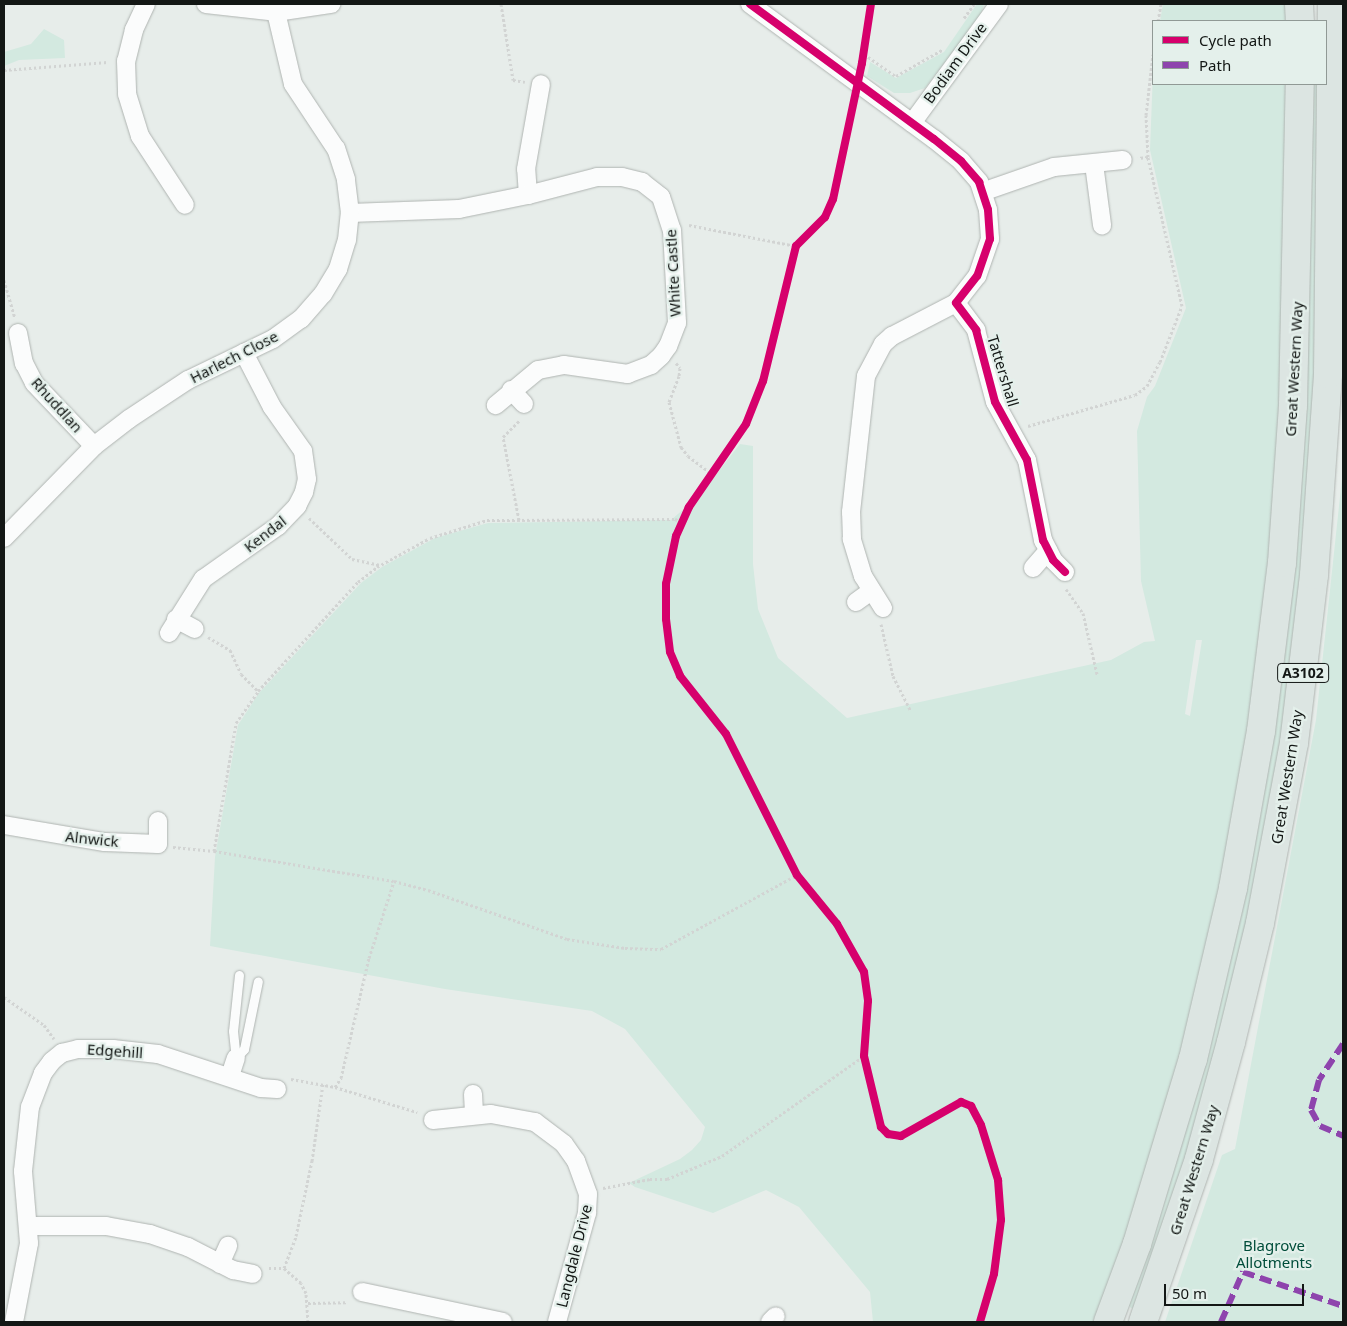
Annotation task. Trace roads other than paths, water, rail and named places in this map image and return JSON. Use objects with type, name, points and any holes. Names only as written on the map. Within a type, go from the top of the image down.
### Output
[{"type":"main road","points":[[1300,4],[1300,20]]},
{"type":"main road","name":"Great Western Way","points":[[1143,1322],[1199,1159],[1231,1042],[1264,905],[1295,734],[1315,556],[1328,374],[1332,4]]},
{"type":"main road","name":"Great Western Way","points":[[1108,1322],[1137,1244],[1193,1059],[1235,879],[1261,731],[1282,563],[1293,405],[1300,85]]},
{"type":"street","points":[[146,4],[134,30],[126,61],[127,94],[133,121],[184,205]]},
{"type":"street","points":[[206,4],[276,12],[331,4]]},
{"type":"street","points":[[750,4],[857,81],[962,161],[985,191],[990,224],[985,257],[977,276],[956,302],[892,336],[884,344],[866,376],[851,512],[855,552],[863,597],[883,608]]},
{"type":"street","name":"Bodiam Drive","points":[[912,122],[999,4]]},
{"type":"street","name":"Harlech Close","points":[[4,538],[94,446],[158,398],[283,332],[301,319],[323,294],[343,255],[350,212],[342,163],[293,84],[276,12]]},
{"type":"street","points":[[528,195],[526,169],[541,84]]},
{"type":"street","points":[[985,191],[1054,166],[1123,160]]},
{"type":"street","points":[[1094,164],[1102,225]]},
{"type":"street","name":"White Castle","points":[[350,212],[429,212],[528,195],[597,177],[622,177],[642,182],[661,196],[670,221],[677,323],[664,352],[650,365],[628,374],[580,366],[551,366],[538,370],[511,390],[496,405]]},
{"type":"street","name":"Tattershall","points":[[956,302],[980,339],[995,402],[1027,460],[1036,513],[1048,552],[1066,572]]},
{"type":"street","name":"Rhuddlan","points":[[18,333],[24,362],[34,383],[94,446]]},
{"type":"street","name":"Kendal","points":[[195,629],[173,626],[203,579],[278,526],[294,509],[307,479],[303,451],[272,407],[244,353]]},
{"type":"street","points":[[511,390],[524,404]]},
{"type":"street","points":[[1033,568],[1048,552]]},
{"type":"street","name":"Alnwick","points":[[4,825],[105,842],[158,844],[158,821]]},
{"type":"street","name":"Edgehill","points":[[28,1226],[23,1171],[30,1106],[43,1073],[62,1053],[95,1048],[158,1054],[230,1076],[261,1088],[277,1089]]},
{"type":"street","points":[[230,1076],[236,1058]]},
{"type":"street","points":[[473,1094],[474,1114]]},
{"type":"street","name":"Langdale Drive","points":[[433,1120],[474,1114],[510,1116],[535,1122],[550,1131],[576,1161],[588,1194],[577,1256],[557,1322]]},
{"type":"street","points":[[14,1322],[25,1271],[28,1226],[127,1229],[170,1240],[220,1264],[252,1274]]},
{"type":"street","points":[[220,1264],[228,1246]]},
{"type":"street","points":[[362,1292],[503,1322]]},
{"type":"lane","points":[[236,1058],[233,1031],[239,975]]},
{"type":"lane","points":[[236,1058],[244,1049],[258,981]]},
{"type":"park label","name":"Blagrove Allotments","points":[[1274,1254]]}]
